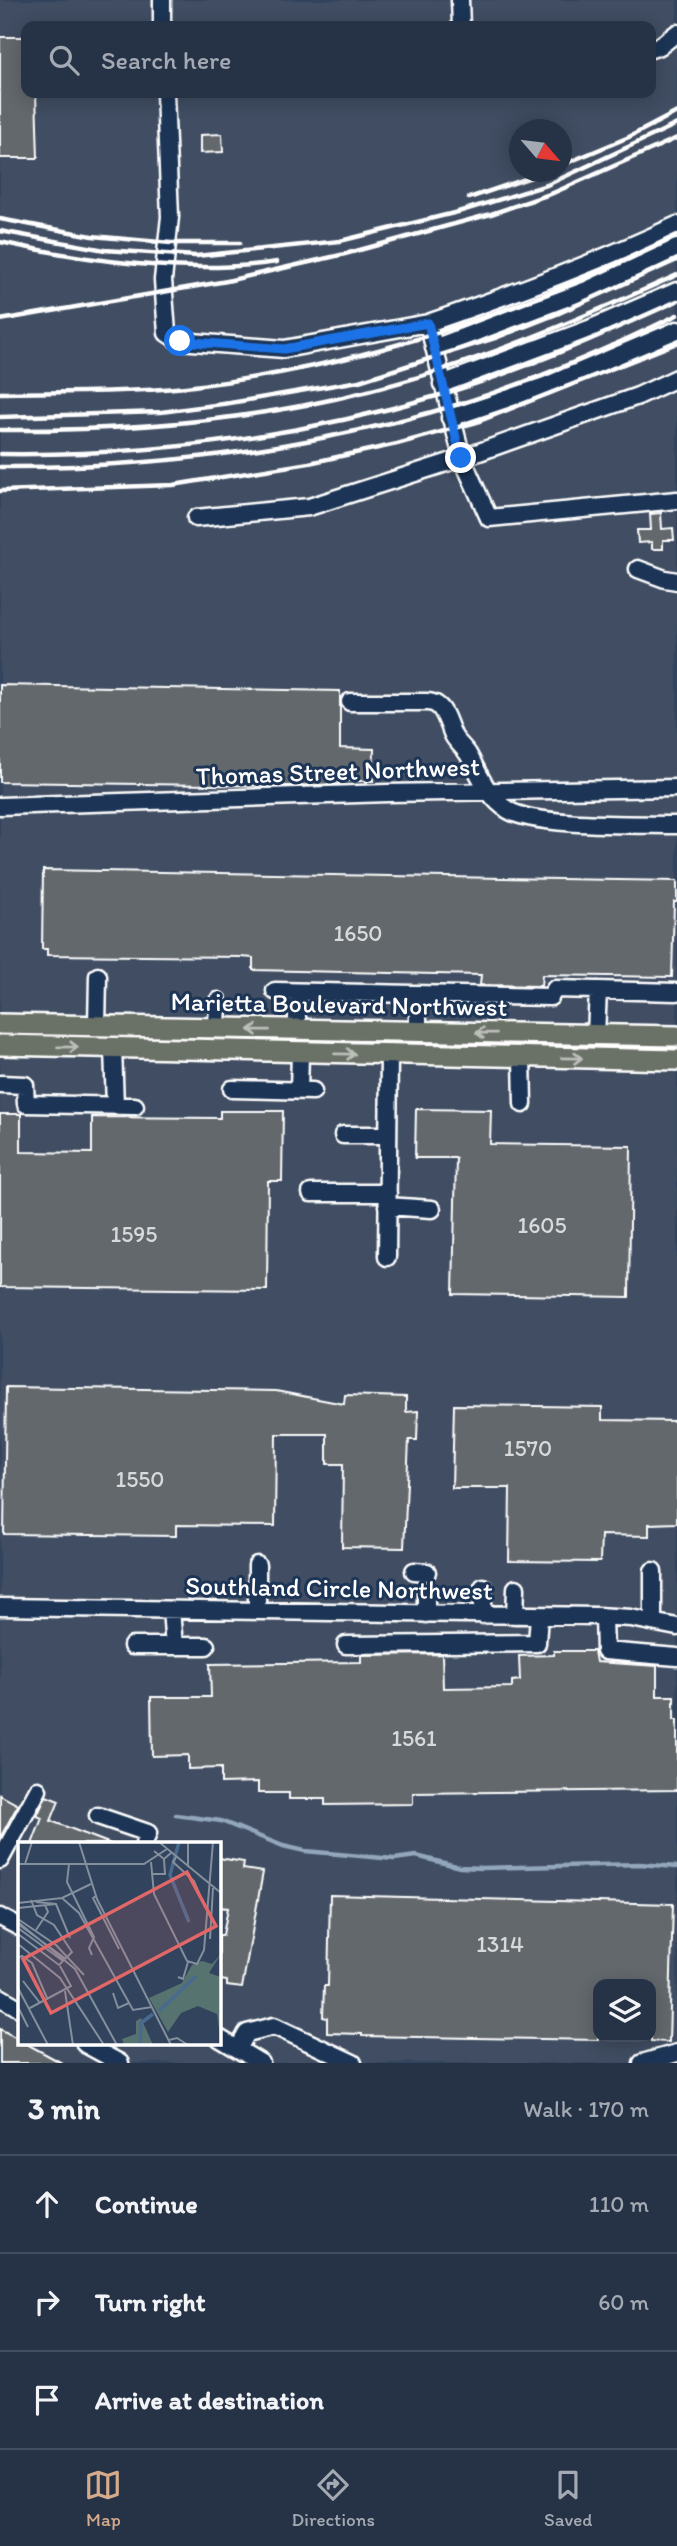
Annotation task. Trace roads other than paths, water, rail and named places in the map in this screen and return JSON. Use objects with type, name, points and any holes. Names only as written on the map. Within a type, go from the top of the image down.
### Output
[{"type":"main road","name":"Marietta Boulevard Northwest","points":[[0,1024],[677,1036]]},
{"type":"main road","points":[[0,1045],[677,1060]]},
{"type":"street","points":[[162,0],[162,21]]},
{"type":"street","points":[[460,0],[461,21]]},
{"type":"street","points":[[656,47],[677,33]]},
{"type":"street","points":[[165,98],[170,217],[163,280],[167,332],[180,341],[284,349],[428,323],[518,292],[628,248],[677,225]]},
{"type":"street","points":[[434,348],[587,290],[677,248]]},
{"type":"street","points":[[442,384],[589,329],[677,291]]},
{"type":"street","points":[[428,323],[461,458],[489,518],[677,500]]},
{"type":"street","points":[[450,418],[545,386],[677,330]]},
{"type":"street","points":[[196,518],[309,507],[461,458],[638,396],[677,378]]},
{"type":"street","points":[[638,569],[677,581]]},
{"type":"street","points":[[350,702],[436,704],[489,791],[506,809],[521,816],[573,822],[677,825]]},
{"type":"street","name":"Thomas Street Northwest","points":[[0,806],[677,788]]},
{"type":"street","points":[[97,1026],[98,976]]},
{"type":"street","points":[[275,991],[550,997],[555,989],[677,992]]},
{"type":"street","points":[[596,1035],[597,990]]},
{"type":"street","points":[[297,992],[297,1030]]},
{"type":"street","points":[[418,995],[418,1032]]},
{"type":"street","points":[[217,1029],[218,1001]]},
{"type":"street","points":[[113,1048],[115,1106]]},
{"type":"street","points":[[232,1089],[306,1091],[300,1053]]},
{"type":"street","points":[[387,1257],[389,1055]]},
{"type":"street","points":[[522,1057],[523,1104]]},
{"type":"street","points":[[0,1084],[25,1085],[26,1104],[135,1106]]},
{"type":"street","points":[[343,1135],[388,1135]]},
{"type":"street","points":[[311,1193],[388,1200],[432,1209]]},
{"type":"street","points":[[257,1565],[257,1611]]},
{"type":"street","points":[[653,1571],[653,1622]]},
{"type":"street","points":[[483,1587],[483,1615]]},
{"type":"street","points":[[515,1615],[516,1588]]},
{"type":"street","points":[[426,1592],[426,1614]]},
{"type":"street","name":"Southland Circle Northwest","points":[[0,1607],[604,1617],[677,1627]]},
{"type":"street","points":[[171,1610],[174,1646]]},
{"type":"street","points":[[381,1613],[383,1644]]},
{"type":"street","points":[[346,1645],[537,1643],[539,1616]]},
{"type":"street","points":[[604,1617],[605,1651],[677,1657]]},
{"type":"street","points":[[132,1646],[206,1646]]},
{"type":"street","points":[[0,1860],[38,1790]]},
{"type":"street","points":[[98,1816],[148,1833],[145,1842]]},
{"type":"street","points":[[0,1917],[18,1926]]},
{"type":"street","points":[[0,1997],[18,2007]]},
{"type":"street","points":[[238,2049],[247,2033],[274,2026],[353,2063]]},
{"type":"street","points":[[220,2039],[261,2063]]},
{"type":"street","points":[[89,2046],[120,2063]]},
{"type":"street","points":[[642,2063],[677,2053]]},
{"type":"waterway","points":[[176,1815],[221,1821],[283,1846],[305,1851],[394,1859],[416,1856],[460,1867],[483,1868],[640,1864],[677,1867]]},
{"type":"railway","points":[[572,161],[629,137],[677,112]]},
{"type":"railway","points":[[0,231],[105,250],[196,256],[340,241],[458,212],[547,185],[677,124]]},
{"type":"railway","points":[[0,320],[227,281],[345,254],[491,214],[553,193],[677,138]]},
{"type":"railway","points":[[469,198],[516,182]]},
{"type":"railway","points":[[0,219],[92,236],[171,243],[240,243]]},
{"type":"railway","points":[[0,393],[186,387],[338,361],[485,317],[580,280],[677,235]]},
{"type":"railway","points":[[0,242],[68,255],[138,264],[208,267],[277,262]]},
{"type":"railway","points":[[0,417],[161,412],[359,381],[498,337],[557,314],[677,260]]},
{"type":"railway","points":[[0,430],[91,429],[183,423],[274,411],[364,392],[484,355],[562,325],[677,275]]},
{"type":"railway","points":[[0,454],[111,452],[222,441],[277,433],[386,410],[501,375],[677,301]]},
{"type":"railway","points":[[0,467],[116,464],[173,459],[231,453],[344,433],[456,405],[513,386],[596,353],[677,315]]},
{"type":"railway","points":[[0,491],[173,485],[309,463],[397,444],[477,422],[677,343]]}]
